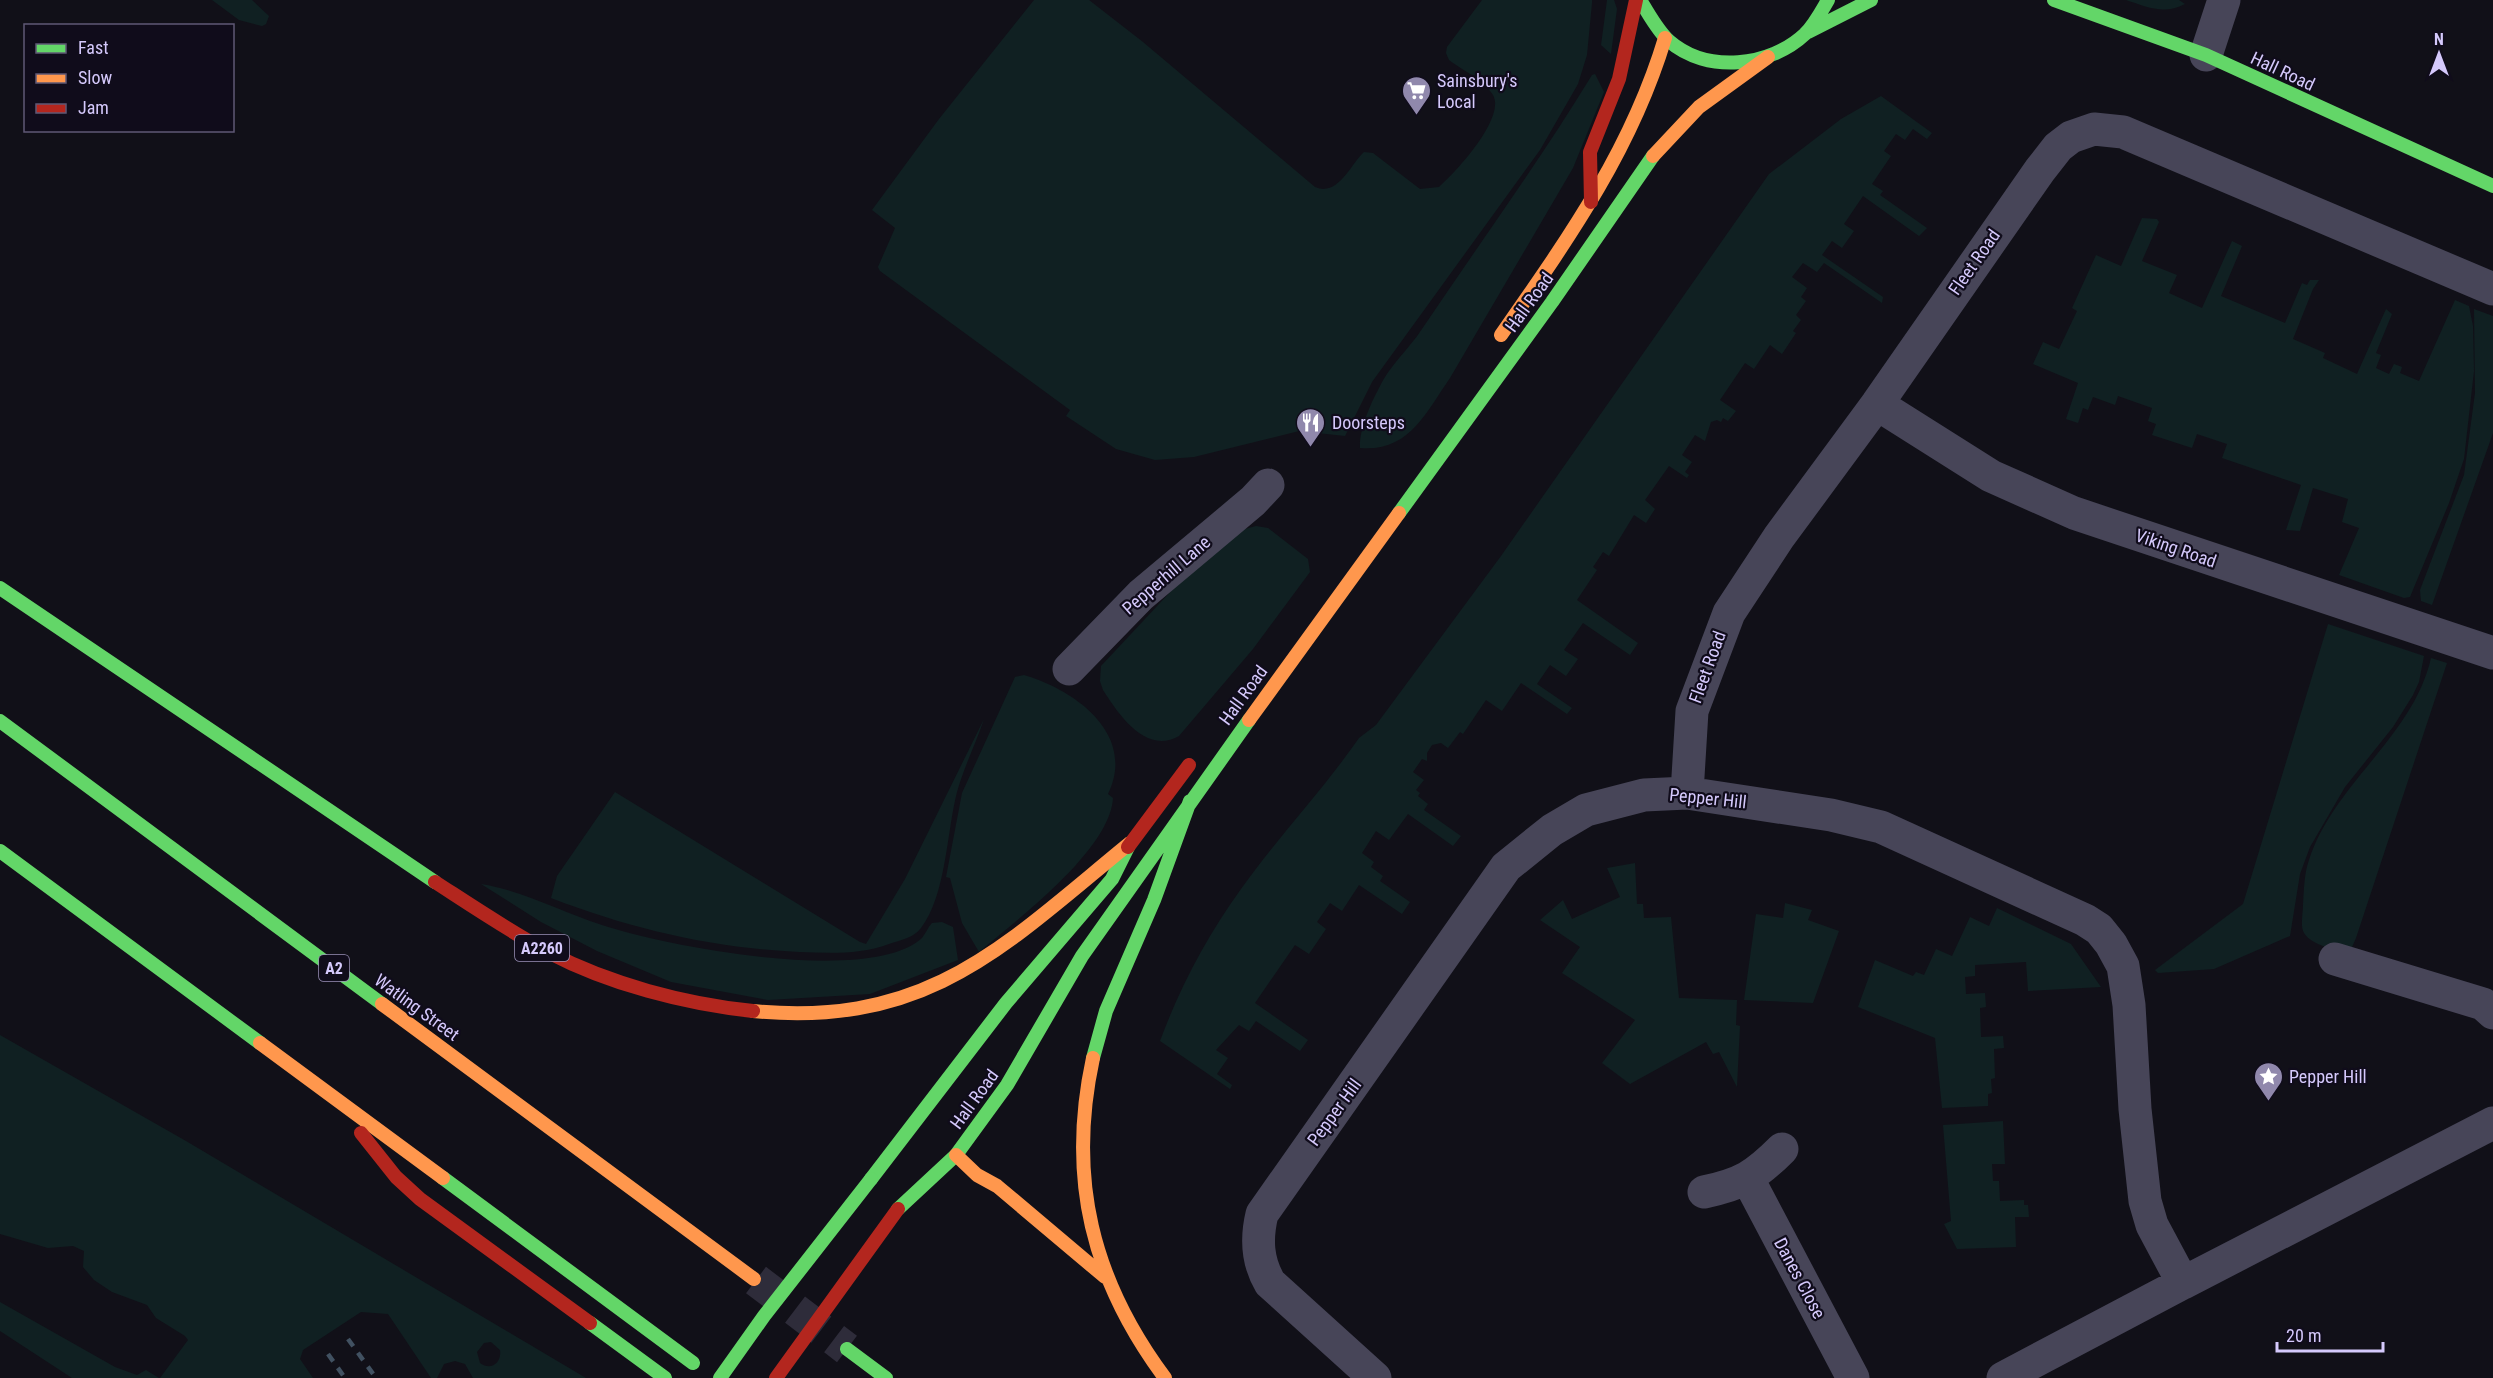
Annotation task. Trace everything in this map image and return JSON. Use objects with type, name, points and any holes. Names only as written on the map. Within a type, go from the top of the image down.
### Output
[{"type":"main road","name":"Hall Road","points":[[1638,0],[1665,38],[1693,55],[1715,62],[1736,63],[1768,57]]},
{"type":"main road","name":"Hall Road","points":[[1591,202],[1590,152],[1619,79],[1638,0]]},
{"type":"main road","name":"Hall Road","points":[[1806,33],[1828,0]]},
{"type":"main road","name":"Hall Road","points":[[776,1378],[898,1209],[956,1155],[1007,1085],[1082,956],[1190,801],[1552,302],[1654,155],[1699,107],[1768,57],[1788,47],[1806,33],[1871,0]]},
{"type":"main road","name":"Hall Road","points":[[2054,0],[2206,55],[2493,186]]},
{"type":"main road","name":"Hall Road","points":[[1492,347],[1591,202],[1639,114],[1656,74],[1665,38]]},
{"type":"main road","name":"A2260","points":[[0,588],[366,836],[527,940],[597,973],[701,1004],[761,1013],[838,1012],[878,1004],[933,987],[972,968],[1025,933],[1130,843]]},
{"type":"main road","name":"Watling Street","points":[[0,721],[754,1279]]},
{"type":"main road","points":[[28,723],[249,905]]},
{"type":"main road","name":"Hall Road","points":[[720,1378],[764,1316],[875,1182],[1006,1003],[1112,879],[1130,843],[1199,751]]},
{"type":"main road","points":[[1164,1378],[1132,1333],[1105,1277],[1090,1221],[1083,1178],[1084,1124],[1091,1063],[1102,1022],[1142,933],[1190,801]]},
{"type":"main road","points":[[0,851],[338,1103],[693,1363]]},
{"type":"main road","points":[[338,1103],[388,1168],[420,1199],[664,1378]]},
{"type":"main road","points":[[875,1182],[908,1144],[920,1141]]},
{"type":"main road","points":[[938,1148],[956,1155],[977,1175],[997,1186],[1105,1277]]},
{"type":"main road","points":[[847,1349],[886,1378]]},
{"type":"street","points":[[2206,55],[2224,0]]},
{"type":"street","name":"Fleet Road","points":[[1687,793],[1692,711],[1724,622],[1779,537],[1877,404],[2048,159],[2071,137],[2094,129],[2113,129],[2133,135],[2295,207],[2493,289]]},
{"type":"street","name":"Viking Road","points":[[1877,404],[1948,451],[1992,476],[2066,510],[2493,653]]},
{"type":"street","name":"Pepperhill Lane","points":[[1069,669],[1141,595],[1253,501],[1268,485]]},
{"type":"street","name":"Pepper Hill","points":[[1375,1378],[1270,1283],[1258,1250],[1260,1222],[1265,1208],[1506,867],[1552,830],[1586,810],[1644,795],[1687,793],[1830,815],[1881,827],[2021,889],[2099,929],[2120,958],[2127,988],[2138,1140],[2146,1205],[2152,1225],[2183,1283]]},
{"type":"street","points":[[2335,959],[2483,1004],[2493,1014]]},
{"type":"street","points":[[2003,1378],[2493,1124]]},
{"type":"street","points":[[1704,1192],[1730,1187],[1748,1179],[1760,1171],[1782,1149]]},
{"type":"street","name":"Danes Close","points":[[1748,1179],[1853,1378]]},
{"type":"shaded area","points":[[212,0],[252,0],[269,16],[266,24],[262,26],[239,20]]},
{"type":"shaded area","points":[[1034,0],[1089,0],[1143,42],[1315,187],[1323,189],[1337,184],[1364,152],[1373,153],[1420,189],[1439,187],[1467,157],[1486,130],[1492,117],[1495,105],[1493,95],[1479,80],[1449,60],[1446,53],[1447,47],[1482,0],[1592,0],[1592,3],[1587,55],[1578,84],[1540,150],[1372,382],[1345,436],[1299,431],[1194,457],[1155,460],[1116,449],[1066,416],[1070,410],[880,271],[878,267],[895,228],[872,210],[939,119]]},
{"type":"shaded area","points":[[1607,0],[1614,0],[1617,9],[1611,54],[1601,45]]},
{"type":"shaded area","points":[[2126,0],[2179,0],[2185,4],[2163,9]]},
{"type":"shaded area","points":[[1595,74],[1604,92],[1573,168],[1450,378],[1423,417],[1403,437],[1377,448],[1360,448],[1361,433],[1366,418],[1383,380],[1422,329],[1530,171],[1592,75]]},
{"type":"shaded area","points":[[1881,96],[1932,133],[1927,139],[1913,129],[1905,140],[1896,134],[1884,151],[1891,156],[1872,184],[1883,191],[1880,195],[1927,228],[1919,236],[1863,196],[1844,224],[1854,231],[1842,248],[1832,241],[1822,255],[1883,297],[1882,303],[1824,263],[1817,272],[1803,263],[1792,277],[1807,288],[1801,297],[1806,301],[1796,315],[1801,320],[1793,331],[1796,333],[1782,354],[1770,345],[1754,369],[1745,363],[1720,400],[1736,411],[1728,421],[1723,418],[1721,422],[1717,420],[1711,422],[1705,441],[1695,435],[1682,455],[1692,462],[1685,472],[1689,475],[1687,478],[1669,466],[1645,500],[1655,509],[1646,523],[1634,515],[1609,556],[1603,552],[1593,567],[1597,570],[1577,600],[1638,643],[1630,655],[1583,623],[1564,650],[1578,659],[1566,676],[1550,665],[1537,684],[1572,708],[1567,714],[1521,683],[1502,711],[1486,700],[1463,734],[1460,732],[1448,748],[1441,743],[1432,745],[1427,753],[1427,761],[1422,759],[1413,772],[1424,780],[1416,790],[1420,793],[1418,796],[1428,804],[1424,810],[1461,836],[1453,846],[1408,814],[1389,840],[1376,831],[1362,853],[1374,862],[1371,867],[1383,876],[1380,881],[1410,902],[1402,914],[1359,885],[1342,911],[1330,903],[1317,922],[1326,929],[1309,954],[1295,945],[1255,1003],[1308,1040],[1300,1051],[1256,1021],[1249,1031],[1239,1025],[1216,1050],[1228,1058],[1217,1074],[1232,1085],[1230,1089],[1160,1041],[1195,962],[1241,889],[1359,738],[1376,725],[1501,556],[1769,174],[1841,119]]},
{"type":"shaded area","points":[[2142,218],[2157,219],[2159,222],[2142,261],[2177,275],[2169,293],[2202,308],[2232,241],[2242,246],[2221,296],[2285,323],[2302,283],[2307,285],[2310,280],[2319,280],[2313,289],[2293,339],[2325,353],[2323,358],[2357,374],[2386,309],[2392,314],[2376,353],[2381,355],[2376,368],[2389,374],[2394,364],[2402,367],[2400,373],[2419,381],[2455,300],[2469,306],[2473,326],[2474,371],[2464,459],[2449,503],[2410,597],[2404,598],[2339,575],[2359,528],[2342,522],[2348,499],[2313,488],[2300,531],[2286,530],[2301,485],[2222,458],[2227,444],[2197,434],[2192,448],[2152,435],[2156,424],[2148,421],[2152,408],[2118,396],[2115,405],[2093,397],[2088,410],[2083,408],[2078,423],[2066,419],[2078,383],[2033,364],[2043,342],[2059,349],[2077,311],[2072,308],[2096,255],[2121,266]]},
{"type":"shaded area","points":[[2474,309],[2493,316],[2493,433],[2432,605],[2421,601],[2420,590],[2464,475],[2475,393]]},
{"type":"shaded area","points":[[1256,526],[1268,528],[1308,559],[1310,572],[1253,649],[1179,736],[1167,741],[1145,736],[1125,721],[1103,690],[1100,681],[1101,666],[1174,588],[1241,530]]},
{"type":"shaded area","points":[[2328,624],[2424,656],[2419,682],[2413,695],[2393,727],[2345,787],[2310,847],[2300,874],[2290,936],[2214,969],[2158,973],[2155,970],[2243,904]]},
{"type":"shaded area","points":[[2431,658],[2447,663],[2356,938],[2349,954],[2324,946],[2312,941],[2304,933],[2302,927],[2304,882],[2309,860],[2321,832],[2336,807],[2408,712],[2422,686]]},
{"type":"shaded area","points":[[1024,675],[1063,691],[1081,703],[1108,734],[1114,752],[1115,772],[1108,794],[1113,798],[1108,818],[1080,861],[1038,902],[979,952],[962,923],[950,878],[946,877],[962,793],[1015,677]]},
{"type":"shaded area","points":[[984,719],[957,792],[936,899],[921,928],[906,938],[878,948],[844,953],[767,950],[704,941],[642,928],[551,898],[557,876],[615,792],[866,944],[905,879]]},
{"type":"shaded area","points":[[1635,863],[1637,904],[1643,904],[1644,918],[1671,917],[1679,998],[1737,1000],[1736,1025],[1740,1026],[1737,1087],[1719,1052],[1713,1054],[1706,1042],[1630,1084],[1602,1063],[1635,1020],[1562,973],[1580,947],[1540,920],[1563,900],[1572,919],[1620,897],[1607,868]]},
{"type":"shaded area","points":[[481,884],[497,887],[632,934],[717,951],[766,957],[815,961],[859,959],[896,952],[922,938],[932,923],[942,922],[953,927],[958,960],[870,994],[768,1000],[671,982],[597,951],[541,922]]},
{"type":"shaded area","points":[[1785,903],[1812,910],[1808,920],[1839,931],[1813,1003],[1744,1000],[1756,914],[1783,918]]},
{"type":"shaded area","points":[[1997,908],[2071,944],[2101,987],[2028,991],[2026,962],[1975,965],[1975,976],[1965,977],[1966,994],[1985,993],[1986,1007],[1980,1008],[1981,1037],[2003,1036],[2004,1048],[1994,1049],[1995,1078],[1991,1079],[1992,1093],[1988,1094],[1988,1106],[1942,1108],[1935,1038],[1858,1007],[1875,960],[1913,976],[1916,972],[1924,975],[1936,949],[1952,956],[1970,917],[1989,926]]},
{"type":"shaded area","points":[[0,1035],[186,1141],[586,1378],[473,1378],[465,1364],[455,1361],[444,1364],[437,1378],[431,1378],[388,1314],[361,1312],[303,1350],[300,1359],[313,1378],[160,1378],[188,1340],[185,1336],[156,1318],[147,1305],[112,1292],[94,1280],[83,1267],[84,1251],[73,1246],[48,1248],[0,1234]],"holes":[[[491,1342],[500,1350],[499,1359],[492,1366],[480,1363],[477,1352],[484,1343]]]},
{"type":"shaded area","points":[[2003,1121],[2005,1164],[1992,1164],[1993,1181],[1999,1181],[2000,1201],[2024,1200],[2024,1205],[2028,1205],[2029,1217],[2015,1217],[2016,1247],[1957,1249],[1944,1224],[1951,1221],[1943,1125]]},
{"type":"shaded area","points":[[0,1302],[115,1367],[137,1375],[146,1370],[159,1378],[72,1378],[0,1331]]},
{"type":"tunnel","points":[[756,1280],[847,1349]]},
{"type":"railway","points":[[348,1339],[376,1378]]},
{"type":"railway","points":[[328,1354],[345,1378]]},
{"type":"traffic: fast","points":[[1640,0],[1653,22],[1669,41],[1684,52],[1720,62],[1757,59],[1774,54],[1791,45],[1809,30],[1828,0]]},
{"type":"traffic: fast","points":[[1808,32],[1871,0]]},
{"type":"traffic: fast","points":[[2054,0],[2206,55],[2493,186]]},
{"type":"traffic: fast","points":[[1399,513],[1552,302],[1653,156]]},
{"type":"traffic: fast","points":[[0,588],[435,882]]},
{"type":"traffic: fast","points":[[898,1209],[956,1155],[1007,1085],[1082,956],[1249,720]]},
{"type":"traffic: fast","points":[[0,721],[382,1004]]},
{"type":"traffic: fast","points":[[1093,1058],[1106,1011],[1154,900],[1190,801]]},
{"type":"traffic: fast","points":[[871,1179],[1006,1003],[1112,879],[1128,847]]},
{"type":"traffic: fast","points":[[0,851],[260,1043]]},
{"type":"traffic: fast","points":[[443,1178],[693,1363]]},
{"type":"traffic: fast","points":[[720,1378],[764,1316],[871,1179]]},
{"type":"traffic: fast","points":[[590,1323],[665,1378]]},
{"type":"traffic: fast","points":[[847,1349],[886,1378]]},
{"type":"traffic: slow","points":[[1501,335],[1573,229],[1616,156],[1651,79],[1665,38]]},
{"type":"traffic: slow","points":[[1653,156],[1699,107],[1768,57]]},
{"type":"traffic: slow","points":[[1249,720],[1399,513]]},
{"type":"traffic: slow","points":[[753,1011],[815,1013],[869,1006],[917,992],[961,972],[1002,945],[1043,915],[1130,843]]},
{"type":"traffic: slow","points":[[382,1004],[754,1279]]},
{"type":"traffic: slow","points":[[260,1043],[443,1178]]},
{"type":"traffic: slow","points":[[1093,1058],[1086,1102],[1083,1145],[1085,1186],[1092,1226],[1103,1265],[1119,1304],[1165,1378]]},
{"type":"traffic: slow","points":[[956,1155],[977,1175],[997,1186],[1105,1277]]},
{"type":"traffic: jam","points":[[1591,202],[1590,152],[1619,79],[1636,0]]},
{"type":"traffic: jam","points":[[1128,847],[1189,765]]},
{"type":"traffic: jam","points":[[435,882],[533,944],[596,974],[674,998],[753,1011]]},
{"type":"traffic: jam","points":[[361,1133],[396,1177],[420,1199],[590,1323]]},
{"type":"traffic: jam","points":[[776,1378],[898,1209]]},
{"type":"place","name":"Sainsbury's Local","points":[[1416,116]]},
{"type":"place","name":"Doorsteps","points":[[1311,448]]},
{"type":"place","name":"Pepper Hill","points":[[2268,1102]]}]
